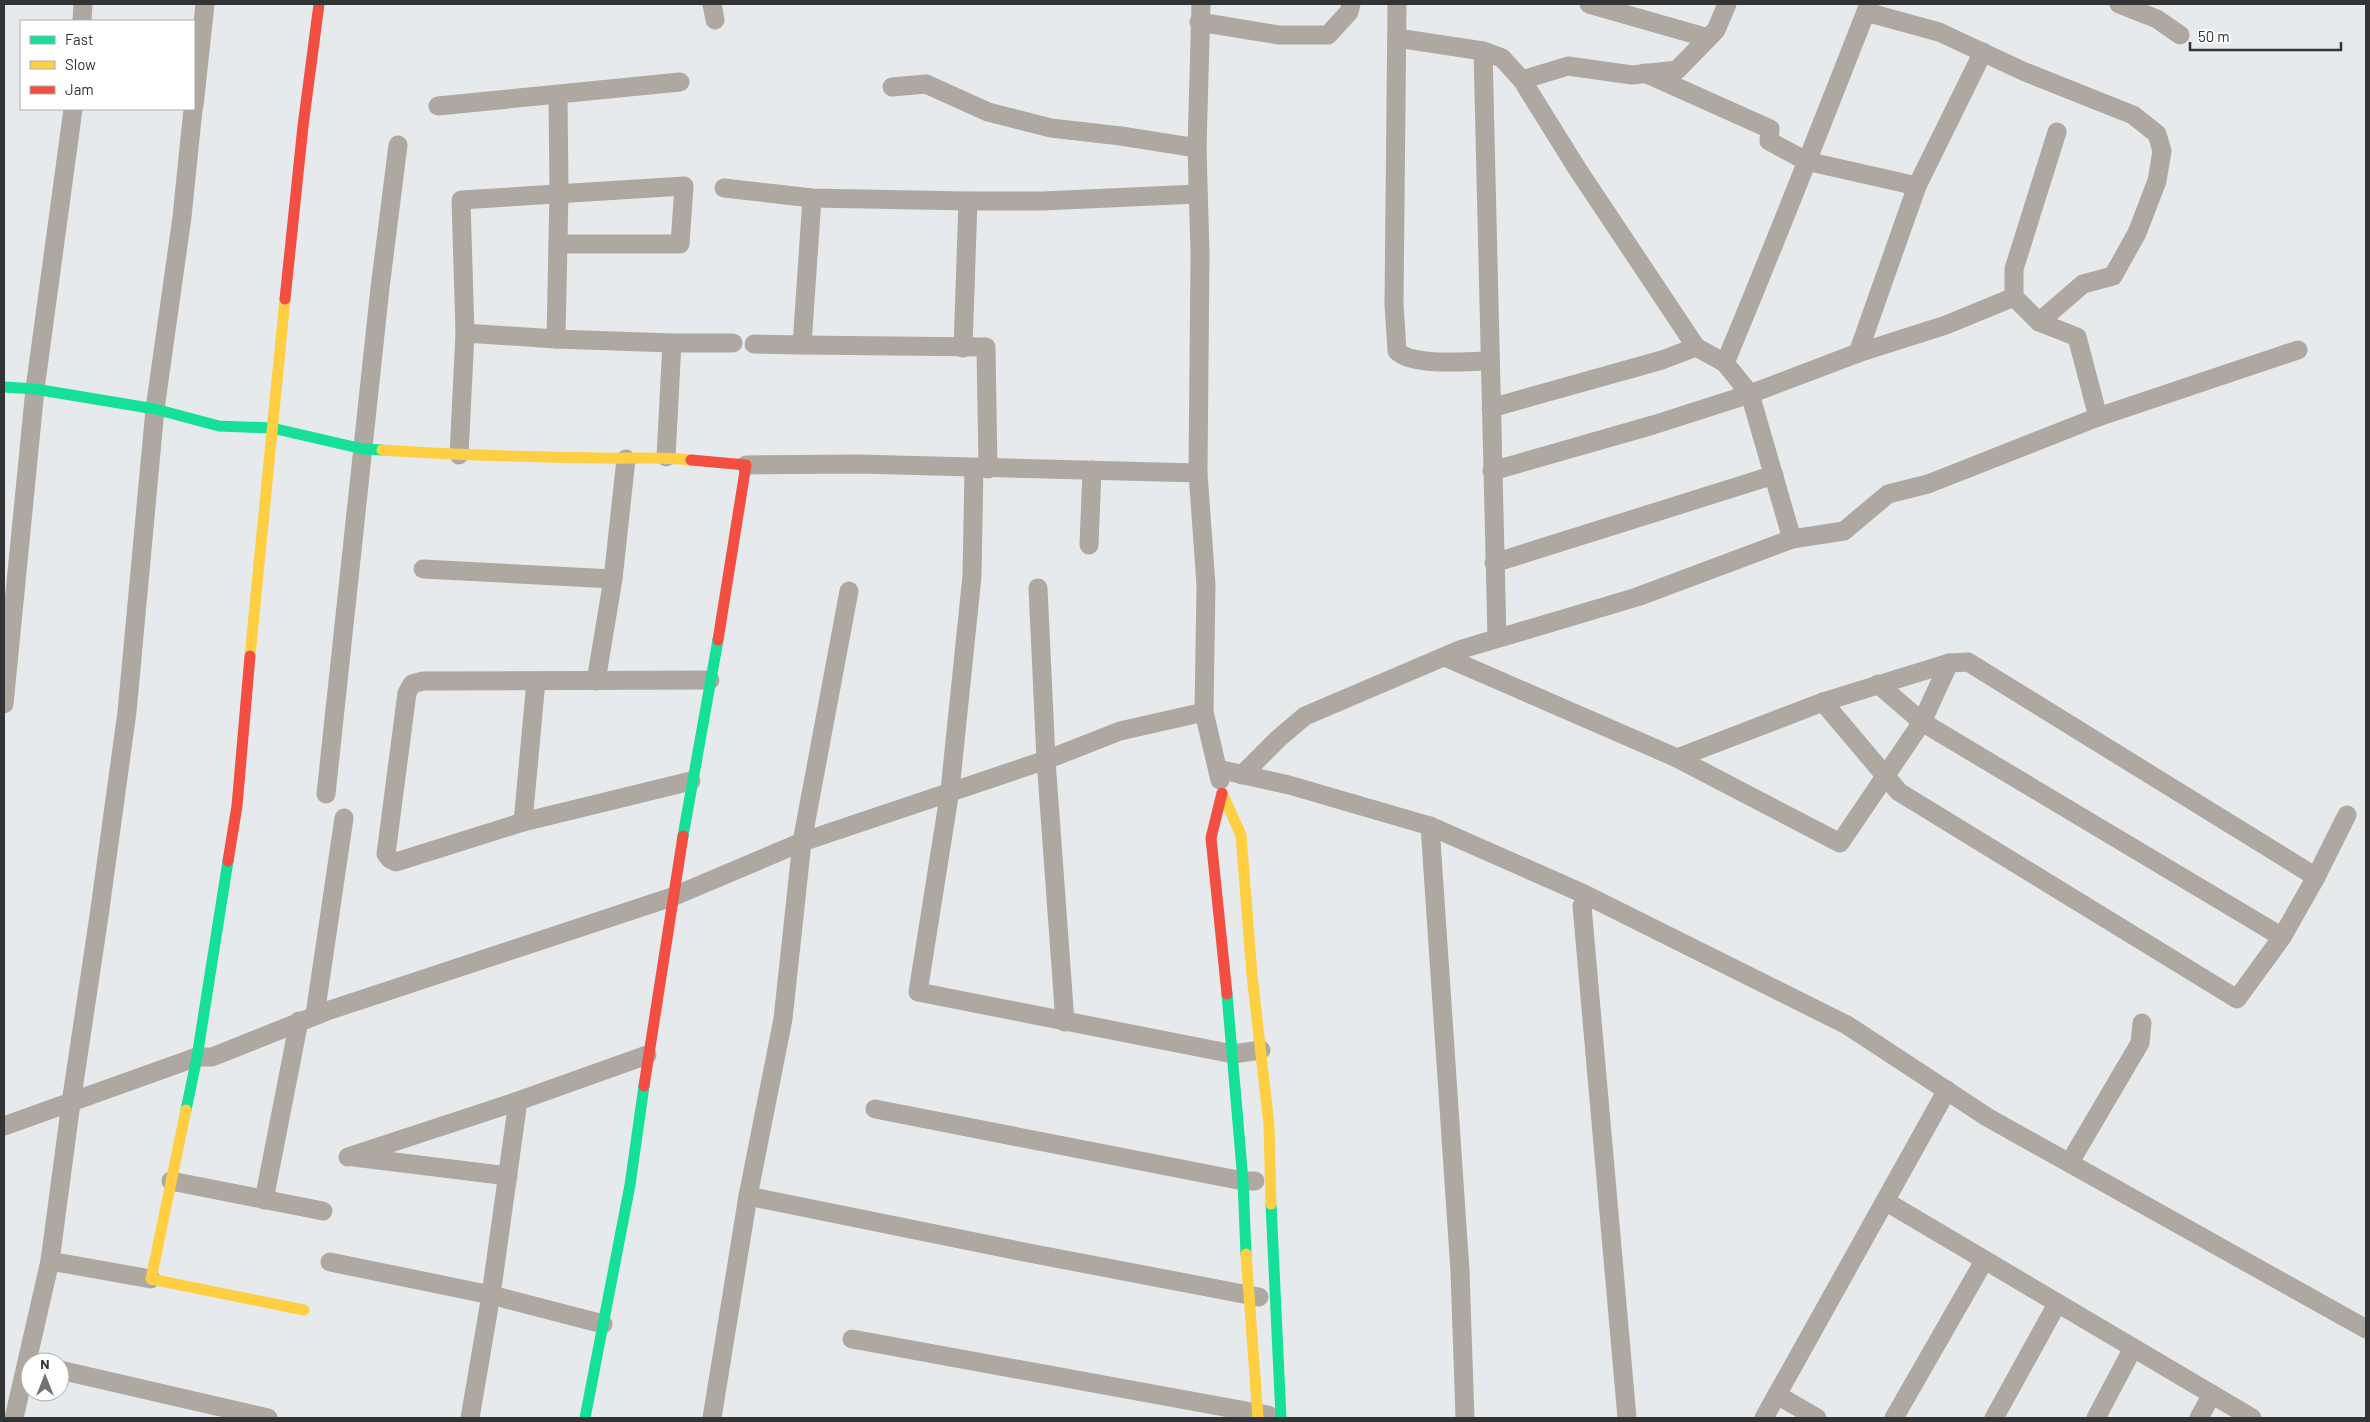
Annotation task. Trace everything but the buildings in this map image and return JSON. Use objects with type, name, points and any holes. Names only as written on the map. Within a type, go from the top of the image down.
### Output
[{"type":"street","points":[[82,20],[83,4]]},
{"type":"street","points":[[195,99],[205,4]]},
{"type":"street","points":[[151,1279],[197,1058],[237,806],[272,428],[303,126],[319,4]]},
{"type":"street","points":[[852,1339],[1024,1369],[1258,1417],[1281,1417],[1269,1125],[1241,835],[1222,793],[1204,712],[1206,585],[1198,473],[1200,13],[1279,35],[1328,35],[1349,12],[1351,4]]},
{"type":"street","points":[[1397,4],[1394,304],[1397,351],[1402,356],[1416,360],[1489,361]]},
{"type":"street","points":[[1589,4],[1708,38]]},
{"type":"street","points":[[1522,80],[1568,66],[1632,74],[1677,70],[1716,30],[1726,4]]},
{"type":"street","points":[[2119,4],[2157,19],[2180,35]]},
{"type":"street","points":[[1725,363],[1796,193],[1806,161],[1868,8],[1939,32],[2025,72],[2133,115],[2157,134],[2162,150],[2157,181],[2136,232],[2113,276],[2082,284],[2039,322]]},
{"type":"street","points":[[1397,38],[1483,51],[1502,58],[1522,80],[1578,170],[1696,347],[1725,363],[1750,394],[1792,539]]},
{"type":"street","points":[[1483,51],[1497,638]]},
{"type":"street","points":[[1858,353],[1916,186],[1983,52]]},
{"type":"street","points":[[1645,73],[1770,129],[1769,142],[1806,161],[1916,186]]},
{"type":"street","points":[[438,106],[680,82]]},
{"type":"street","points":[[892,87],[926,84],[988,112],[1051,128],[1121,136],[1198,148]]},
{"type":"street","points":[[556,339],[559,192],[558,95]]},
{"type":"street","points":[[4,704],[35,389],[73,110]]},
{"type":"street","points":[[30,1352],[50,1261],[127,712],[156,409],[182,217],[194,110]]},
{"type":"street","points":[[2057,132],[2014,269],[2014,298],[2039,322],[2077,337],[2098,417]]},
{"type":"street","points":[[326,794],[398,145]]},
{"type":"street","points":[[459,455],[465,333],[461,200],[559,192],[684,186],[680,244],[558,244]]},
{"type":"street","points":[[724,188],[812,198],[968,201],[1042,201],[1198,194]]},
{"type":"street","points":[[802,345],[812,198]]},
{"type":"street","points":[[963,348],[968,201]]},
{"type":"street","points":[[1492,472],[1653,425],[1750,394],[1858,353],[1946,324],[2014,298]]},
{"type":"street","points":[[465,333],[556,339],[733,343]]},
{"type":"street","points":[[666,457],[672,343]]},
{"type":"street","points":[[754,344],[986,347],[981,469],[950,790],[918,992],[1233,1054],[1261,1050]]},
{"type":"street","points":[[1491,408],[1662,360],[1696,347]]},
{"type":"street","points":[[1242,775],[1279,738],[1305,716],[1445,656],[1497,638],[1636,597],[1792,539],[1844,531],[1888,494],[1928,484],[2098,417],[2298,350]]},
{"type":"street","points":[[4,387],[35,389],[156,409],[219,426],[272,428],[363,449],[459,455],[626,459],[666,457],[746,466],[858,464],[981,469],[1198,473]]},
{"type":"street","points":[[596,681],[613,579],[626,459]]},
{"type":"street","points":[[585,1418],[630,1185],[647,1055],[672,897],[746,466]]},
{"type":"street","points":[[1089,546],[1092,470]]},
{"type":"street","points":[[1494,563],[1774,476]]},
{"type":"street","points":[[424,569],[613,579]]},
{"type":"street","points":[[1038,588],[1046,760],[1065,1022]]},
{"type":"street","points":[[712,1418],[748,1196],[782,1019],[802,842],[849,591]]},
{"type":"street","points":[[1445,656],[1677,758],[1840,843],[1922,722],[1948,663]]},
{"type":"street","points":[[1677,758],[1823,702],[1948,663],[1968,662],[2316,877]]},
{"type":"street","points":[[691,781],[523,822],[396,862],[386,854],[406,693],[412,684],[423,681],[710,680]]},
{"type":"street","points":[[523,822],[536,681]]},
{"type":"street","points":[[1878,684],[1922,722],[2282,937]]},
{"type":"street","points":[[1823,702],[1899,792],[2237,999],[2282,937],[2316,877],[2346,815]]},
{"type":"street","points":[[4,1126],[197,1058],[212,1057],[307,1018],[672,897],[802,842],[950,790],[1046,760],[1120,731],[1204,712]]},
{"type":"street","points":[[1218,769],[1289,785],[1430,826],[1584,894],[1848,1025],[1986,1117],[2070,1162],[2366,1329]]},
{"type":"street","points":[[1222,793],[1211,838],[1233,1054],[1243,1181],[1247,1296],[1258,1417]]},
{"type":"street","points":[[264,1200],[307,1018],[344,818]]},
{"type":"street","points":[[1430,826],[1460,1271],[1465,1418]]},
{"type":"street","points":[[1582,906],[1627,1418]]},
{"type":"street","points":[[2070,1162],[2140,1043],[2142,1023]]},
{"type":"street","points":[[508,1176],[348,1156],[518,1101],[647,1055]]},
{"type":"street","points":[[1764,1418],[1947,1090]]},
{"type":"street","points":[[470,1418],[491,1295],[518,1101]]},
{"type":"street","points":[[876,1109],[1243,1181],[1271,1181]]},
{"type":"street","points":[[172,1181],[323,1211]]},
{"type":"street","points":[[748,1196],[1247,1296],[1276,1298]]},
{"type":"street","points":[[1884,1201],[2252,1418]]},
{"type":"street","points":[[50,1261],[304,1310]]},
{"type":"street","points":[[1894,1418],[1984,1261]]},
{"type":"street","points":[[330,1262],[491,1295],[603,1324]]},
{"type":"street","points":[[1994,1418],[2058,1304]]},
{"type":"street","points":[[2096,1418],[2133,1348]]},
{"type":"street","points":[[70,1372],[268,1418]]},
{"type":"street","points":[[14,1418],[20,1394]]},
{"type":"street","points":[[2199,1418],[2212,1394]]},
{"type":"street","points":[[1777,1396],[1817,1418]]},
{"type":"traffic: fast","points":[[4,387],[35,389],[155,409],[219,426],[272,428],[363,449],[382,450]]},
{"type":"traffic: fast","points":[[683,836],[718,640]]},
{"type":"traffic: fast","points":[[186,1110],[197,1057],[228,861]]},
{"type":"traffic: fast","points":[[1227,994],[1243,1181],[1246,1254]]},
{"type":"traffic: fast","points":[[585,1418],[630,1185],[644,1086]]},
{"type":"traffic: fast","points":[[1271,1204],[1281,1418]]},
{"type":"traffic: slow","points":[[250,656],[285,299]]},
{"type":"traffic: slow","points":[[382,450],[491,456],[691,460]]},
{"type":"traffic: slow","points":[[1222,793],[1241,835],[1252,975],[1269,1125],[1271,1204]]},
{"type":"traffic: slow","points":[[186,1110],[151,1279],[304,1310]]},
{"type":"traffic: slow","points":[[1246,1254],[1258,1418]]},
{"type":"traffic: jam","points":[[285,299],[303,126],[319,4]]},
{"type":"traffic: jam","points":[[691,460],[746,465],[718,640]]},
{"type":"traffic: jam","points":[[228,861],[237,806],[250,656]]},
{"type":"traffic: jam","points":[[1222,793],[1211,838],[1227,994]]},
{"type":"traffic: jam","points":[[644,1086],[683,836]]}]
